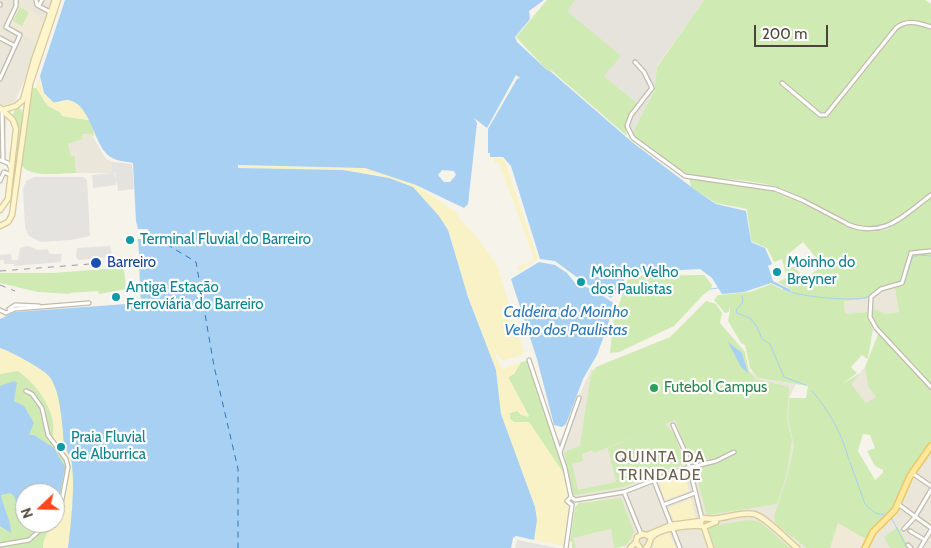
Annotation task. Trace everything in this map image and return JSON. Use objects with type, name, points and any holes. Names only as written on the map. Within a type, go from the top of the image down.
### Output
[{"type":"main road","points":[[0,210],[7,202],[16,129],[9,112],[23,100],[50,12],[56,0]]},
{"type":"main road","points":[[2,224],[10,219],[13,211],[32,76],[56,0]]},
{"type":"main road","points":[[2,109],[21,108],[25,115]]},
{"type":"main road","points":[[2,109],[11,117]]},
{"type":"main road","points":[[865,548],[873,532],[893,514],[912,473],[931,446]]},
{"type":"main road","points":[[630,548],[638,546],[641,534],[647,535],[672,527],[757,515],[797,548]]},
{"type":"main road","points":[[702,523],[748,517],[756,518],[793,548]]},
{"type":"main road","points":[[702,523],[709,547]]},
{"type":"main road","points":[[646,548],[650,540],[658,533],[672,527]]},
{"type":"main road","points":[[647,535],[650,540]]},
{"type":"street","points":[[0,79],[2,67],[20,36],[6,27],[16,6],[16,1],[11,0]]},
{"type":"street","points":[[36,0],[38,6],[50,12]]},
{"type":"street","points":[[38,6],[42,0]]},
{"type":"street","points":[[782,84],[820,115],[826,115],[896,28],[902,23],[913,21],[931,27]]},
{"type":"street","points":[[0,38],[15,46]]},
{"type":"street","points":[[635,62],[644,72],[652,88],[631,115],[627,126],[633,138],[684,176],[775,189],[847,223],[870,229],[883,228],[931,195]]},
{"type":"street","points":[[2,109],[2,161]]},
{"type":"street","points":[[2,161],[10,160],[13,155]]},
{"type":"street","points":[[2,161],[9,164],[12,169]]},
{"type":"street","points":[[0,181],[5,172],[9,173],[10,177]]},
{"type":"street","points":[[931,251],[911,253],[902,284],[881,289],[871,297],[870,317],[876,328],[931,387]]},
{"type":"street","points":[[2,310],[89,303]]},
{"type":"street","points":[[529,360],[562,452],[571,497],[568,502],[572,505]]},
{"type":"street","points":[[26,391],[32,394],[42,408],[48,436],[66,459],[68,467],[65,483]]},
{"type":"street","points":[[562,452],[579,398]]},
{"type":"street","points":[[673,425],[681,441],[689,468],[702,523]]},
{"type":"street","points":[[571,497],[575,500],[624,492],[689,468],[708,464],[734,452]]},
{"type":"street","points":[[912,473],[931,486]]},
{"type":"street","points":[[654,481],[680,548]]},
{"type":"street","points":[[904,529],[915,517],[931,490]]},
{"type":"street","points":[[624,492],[641,534]]},
{"type":"street","points":[[663,505],[695,493]]},
{"type":"street","points":[[566,548],[572,505],[575,500]]},
{"type":"street","points":[[898,504],[931,529],[920,548]]},
{"type":"street","points":[[910,531],[925,540]]},
{"type":"street","points":[[0,545],[29,540],[37,533]]},
{"type":"street","points":[[908,545],[911,548]]},
{"type":"shaded area","points":[[0,0],[59,0],[7,120],[2,160],[0,159]]},
{"type":"shaded area","points":[[575,0],[704,0],[657,66],[654,91],[632,134],[628,134],[625,124],[637,103],[604,76],[567,10]]},
{"type":"shaded area","points":[[20,5],[40,16],[39,19],[44,23],[37,42],[24,36],[23,32],[12,26],[11,22]]},
{"type":"shaded area","points":[[82,134],[91,134],[106,159],[116,163],[112,163],[112,173],[76,173],[75,156],[71,156],[68,144],[83,139]]},
{"type":"shaded area","points":[[112,162],[132,164],[134,189],[118,191],[116,179],[116,185],[93,188],[92,175],[112,173]]},
{"type":"shaded area","points":[[34,177],[84,177],[87,180],[90,236],[71,240],[41,242],[29,236],[25,227],[23,189],[26,181]]},
{"type":"shaded area","points":[[28,246],[38,250],[48,249],[49,253],[52,254],[62,254],[61,262],[14,266],[14,264],[4,264],[4,260],[0,260],[0,255],[11,254],[12,260],[18,260],[20,248]]},
{"type":"shaded area","points":[[110,246],[111,257],[78,260],[76,256],[77,248]]},
{"type":"shaded area","points":[[895,285],[899,312],[886,314],[875,309],[870,312],[845,314],[844,300],[868,298],[881,287]]},
{"type":"shaded area","points":[[865,367],[868,387],[876,397],[866,403],[850,384]]},
{"type":"shaded area","points":[[591,369],[595,371],[745,374],[752,372],[761,379],[796,384],[789,398],[788,420],[794,446],[786,480],[793,539],[806,548],[623,548],[631,541],[598,500],[579,503],[568,496],[568,488],[554,441],[561,439],[564,434]]},
{"type":"shaded area","points":[[931,444],[931,548],[830,548],[923,453]]},
{"type":"shaded area","points":[[838,523],[866,539],[863,548],[830,548]]},
{"type":"shaded area","points":[[611,529],[614,548],[576,548],[572,538]]},
{"type":"shaded area","points":[[518,540],[558,548],[515,548]]},
{"type":"green space","points":[[547,0],[575,0],[568,10],[569,13],[621,56],[604,76],[637,103],[625,124],[627,136],[552,71],[547,70],[516,37]]},
{"type":"green space","points":[[704,0],[925,0],[931,4],[931,192],[897,219],[884,225],[871,227],[857,225],[774,186],[691,176],[680,171],[636,138],[632,134],[654,91],[657,67]]},
{"type":"green space","points":[[20,7],[29,12],[22,26],[13,21]]},
{"type":"green space","points":[[33,88],[37,88],[45,102],[61,113],[62,116],[89,120],[82,109],[131,161],[117,160],[93,128],[94,137],[91,134],[82,134],[83,139],[68,144],[71,156],[75,156],[76,173],[45,174],[24,168],[20,163]]},
{"type":"green space","points":[[16,108],[21,109],[23,115],[19,151],[15,151],[18,129],[12,115]]},
{"type":"green space","points":[[689,178],[764,187],[780,192],[844,224],[872,232],[888,229],[931,198],[931,249],[910,251],[900,284],[881,287],[868,298],[844,301],[845,314],[868,312],[873,329],[868,358],[862,355],[851,367],[857,373],[841,385],[860,373],[851,384],[866,403],[876,397],[868,387],[865,367],[879,332],[931,388],[931,444],[923,452],[894,509],[866,539],[838,523],[830,548],[806,548],[776,524],[774,517],[786,480],[794,446],[788,420],[789,398],[806,398],[808,386],[758,378],[750,368],[745,345],[741,343],[728,321],[730,311],[729,306],[729,312],[725,313],[714,300],[718,295],[750,292],[771,284],[790,293],[792,290],[778,282],[787,278],[782,259],[774,262],[767,248],[751,241],[747,209],[716,203],[691,187]],"holes":[[[803,242],[822,265],[805,280],[786,256]],[[863,434],[870,435],[875,448],[867,451],[875,466],[883,470],[883,473],[875,480],[858,451]]]},
{"type":"green space","points":[[931,253],[931,385],[873,322],[872,311],[875,309],[886,314],[899,312],[895,288],[903,285],[912,254]]},
{"type":"green space","points":[[124,269],[126,289],[99,294],[98,291],[68,293],[72,294],[38,292],[0,283],[0,273],[53,273]]},
{"type":"green space","points":[[704,275],[712,285],[711,289],[674,326],[619,352],[610,353],[613,322],[629,276]]},
{"type":"green space","points":[[706,301],[716,304],[722,313],[720,323],[745,352],[749,371],[755,379],[789,387],[787,420],[792,441],[786,477],[777,504],[707,515],[695,472],[675,420],[665,424],[675,435],[684,464],[623,487],[573,494],[564,452],[585,444],[580,445],[591,374],[596,367],[670,337]],"holes":[[[650,430],[608,448],[616,482],[578,490],[572,464],[583,461],[582,454],[592,450],[594,453]]]},
{"type":"green space","points":[[48,345],[66,363],[74,377],[72,393],[94,450],[95,470],[103,496],[105,513],[119,548],[68,548],[69,521],[64,548],[0,548],[0,360],[8,354],[27,366],[36,380],[47,391],[55,407],[60,430],[64,432],[56,391],[48,375],[0,346],[20,351],[26,356]]},
{"type":"green space","points":[[527,361],[565,475],[549,454],[510,419],[510,413],[517,410],[529,416],[508,377],[514,374],[521,362]]},
{"type":"green space","points":[[621,498],[634,532],[627,544],[614,548],[611,529],[573,538],[576,548],[572,548],[572,542],[570,541],[575,507],[579,503]]},
{"type":"green space","points":[[749,520],[760,522],[790,548],[715,548],[708,529],[711,526]]},
{"type":"green space","points":[[898,527],[909,548],[890,548],[884,537]]},
{"type":"sand","points":[[40,76],[45,96],[49,99],[71,101],[77,104],[89,120],[62,116],[61,113],[48,106],[36,88]]},
{"type":"sand","points":[[494,158],[502,158],[505,161],[538,259],[518,272],[518,266],[532,261],[533,256],[499,163],[494,162]]},
{"type":"sand","points":[[238,165],[365,168],[416,185],[460,215],[458,217],[477,237],[497,265],[524,351],[524,354],[503,361],[494,352],[502,369],[521,362],[514,374],[508,377],[529,417],[521,415],[517,411],[510,413],[510,419],[514,422],[529,422],[565,475],[568,493],[566,502],[570,510],[563,546],[534,540],[537,520],[535,507],[501,414],[496,370],[468,297],[448,230],[439,216],[413,188],[377,175],[343,170],[238,168]]},
{"type":"sand","name":"Praia Fluvial de Alburrica","points":[[0,348],[40,369],[49,376],[56,390],[59,399],[64,443],[71,461],[73,474],[68,548],[43,548],[45,537],[48,533],[65,533],[66,469],[62,454],[52,439],[53,429],[50,410],[33,384],[18,371],[0,374]]},
{"type":"sand","points":[[685,473],[689,491],[665,500],[659,483]]},
{"type":"sand","points":[[691,499],[696,519],[674,521],[668,508]]},
{"type":"sand","points":[[669,532],[676,548],[653,548],[655,539]]},
{"type":"water","points":[[65,0],[544,0],[529,11],[530,19],[515,37],[517,42],[632,142],[694,189],[716,204],[746,211],[751,242],[765,248],[772,264],[768,266],[773,281],[791,290],[790,292],[771,283],[744,292],[722,294],[712,278],[700,269],[627,273],[621,287],[611,298],[582,281],[555,261],[540,259],[511,166],[503,157],[490,157],[490,153],[488,153],[488,129],[517,79],[520,78],[516,75],[487,128],[474,118],[477,123],[468,204],[464,208],[416,185],[365,168],[238,165],[238,168],[343,170],[389,178],[413,187],[439,216],[448,230],[468,297],[496,370],[501,414],[535,507],[537,520],[534,540],[516,536],[513,538],[511,548],[68,548],[73,474],[71,461],[64,443],[56,390],[49,376],[40,369],[0,348],[0,319],[15,312],[141,303],[138,239],[148,239],[148,229],[138,229],[136,221],[133,163],[118,160],[108,155],[101,146],[81,107],[68,100],[53,102],[44,93],[40,76]],"holes":[[[442,170],[454,171],[456,175],[450,182],[444,182],[438,175]]]},
{"type":"water","name":"Caldeira do Moinho Velho dos Paulistas","points":[[539,262],[555,265],[567,273],[575,283],[594,290],[615,304],[597,355],[583,379],[566,424],[562,427],[554,425],[537,359],[511,279]]},
{"type":"water","points":[[728,342],[742,353],[748,373],[741,367]]},
{"type":"water","points":[[14,381],[17,383],[14,401],[24,406],[34,423],[29,435],[34,435],[54,448],[65,467],[62,483],[15,483],[15,499],[10,493],[1,495],[10,523],[11,533],[0,526],[0,386]]},
{"type":"waterway","points":[[905,281],[912,258],[918,255],[931,256]]},
{"type":"waterway","points":[[711,289],[718,288]]},
{"type":"waterway","points":[[783,289],[823,298],[848,299],[865,298],[878,290]]},
{"type":"waterway","points":[[742,296],[743,302],[736,310],[737,313],[750,318],[757,327],[762,339],[770,344],[784,377],[806,385]]},
{"type":"waterway","points":[[812,391],[834,423],[843,441],[849,460]]},
{"type":"waterway","points":[[850,462],[865,504],[875,513],[886,515]]},
{"type":"waterway","points":[[892,519],[907,548]]},
{"type":"ferry route","points":[[148,233],[196,262],[214,366],[238,469],[238,548]]},
{"type":"railway","points":[[0,271],[116,262]]},
{"type":"railway","points":[[0,285],[15,291]]},
{"type":"place","name":"Terminal Fluvial do Barreiro","points":[[130,240]]},
{"type":"place","name":"Barreiro","points":[[96,263]]},
{"type":"place","name":"Moinho do Breyner","points":[[777,272]]},
{"type":"place","name":"Moinho Velho dos Paulistas","points":[[581,282]]},
{"type":"place","name":"Antiga Estação Ferroviária do Barreiro","points":[[116,297]]},
{"type":"place","name":"Futebol Campus","points":[[654,388]]},
{"type":"place","name":"Praia Fluvial de Alburrica","points":[[61,447]]},
{"type":"district","name":"QUINTA DA TRINDADE","points":[[660,466]]}]
